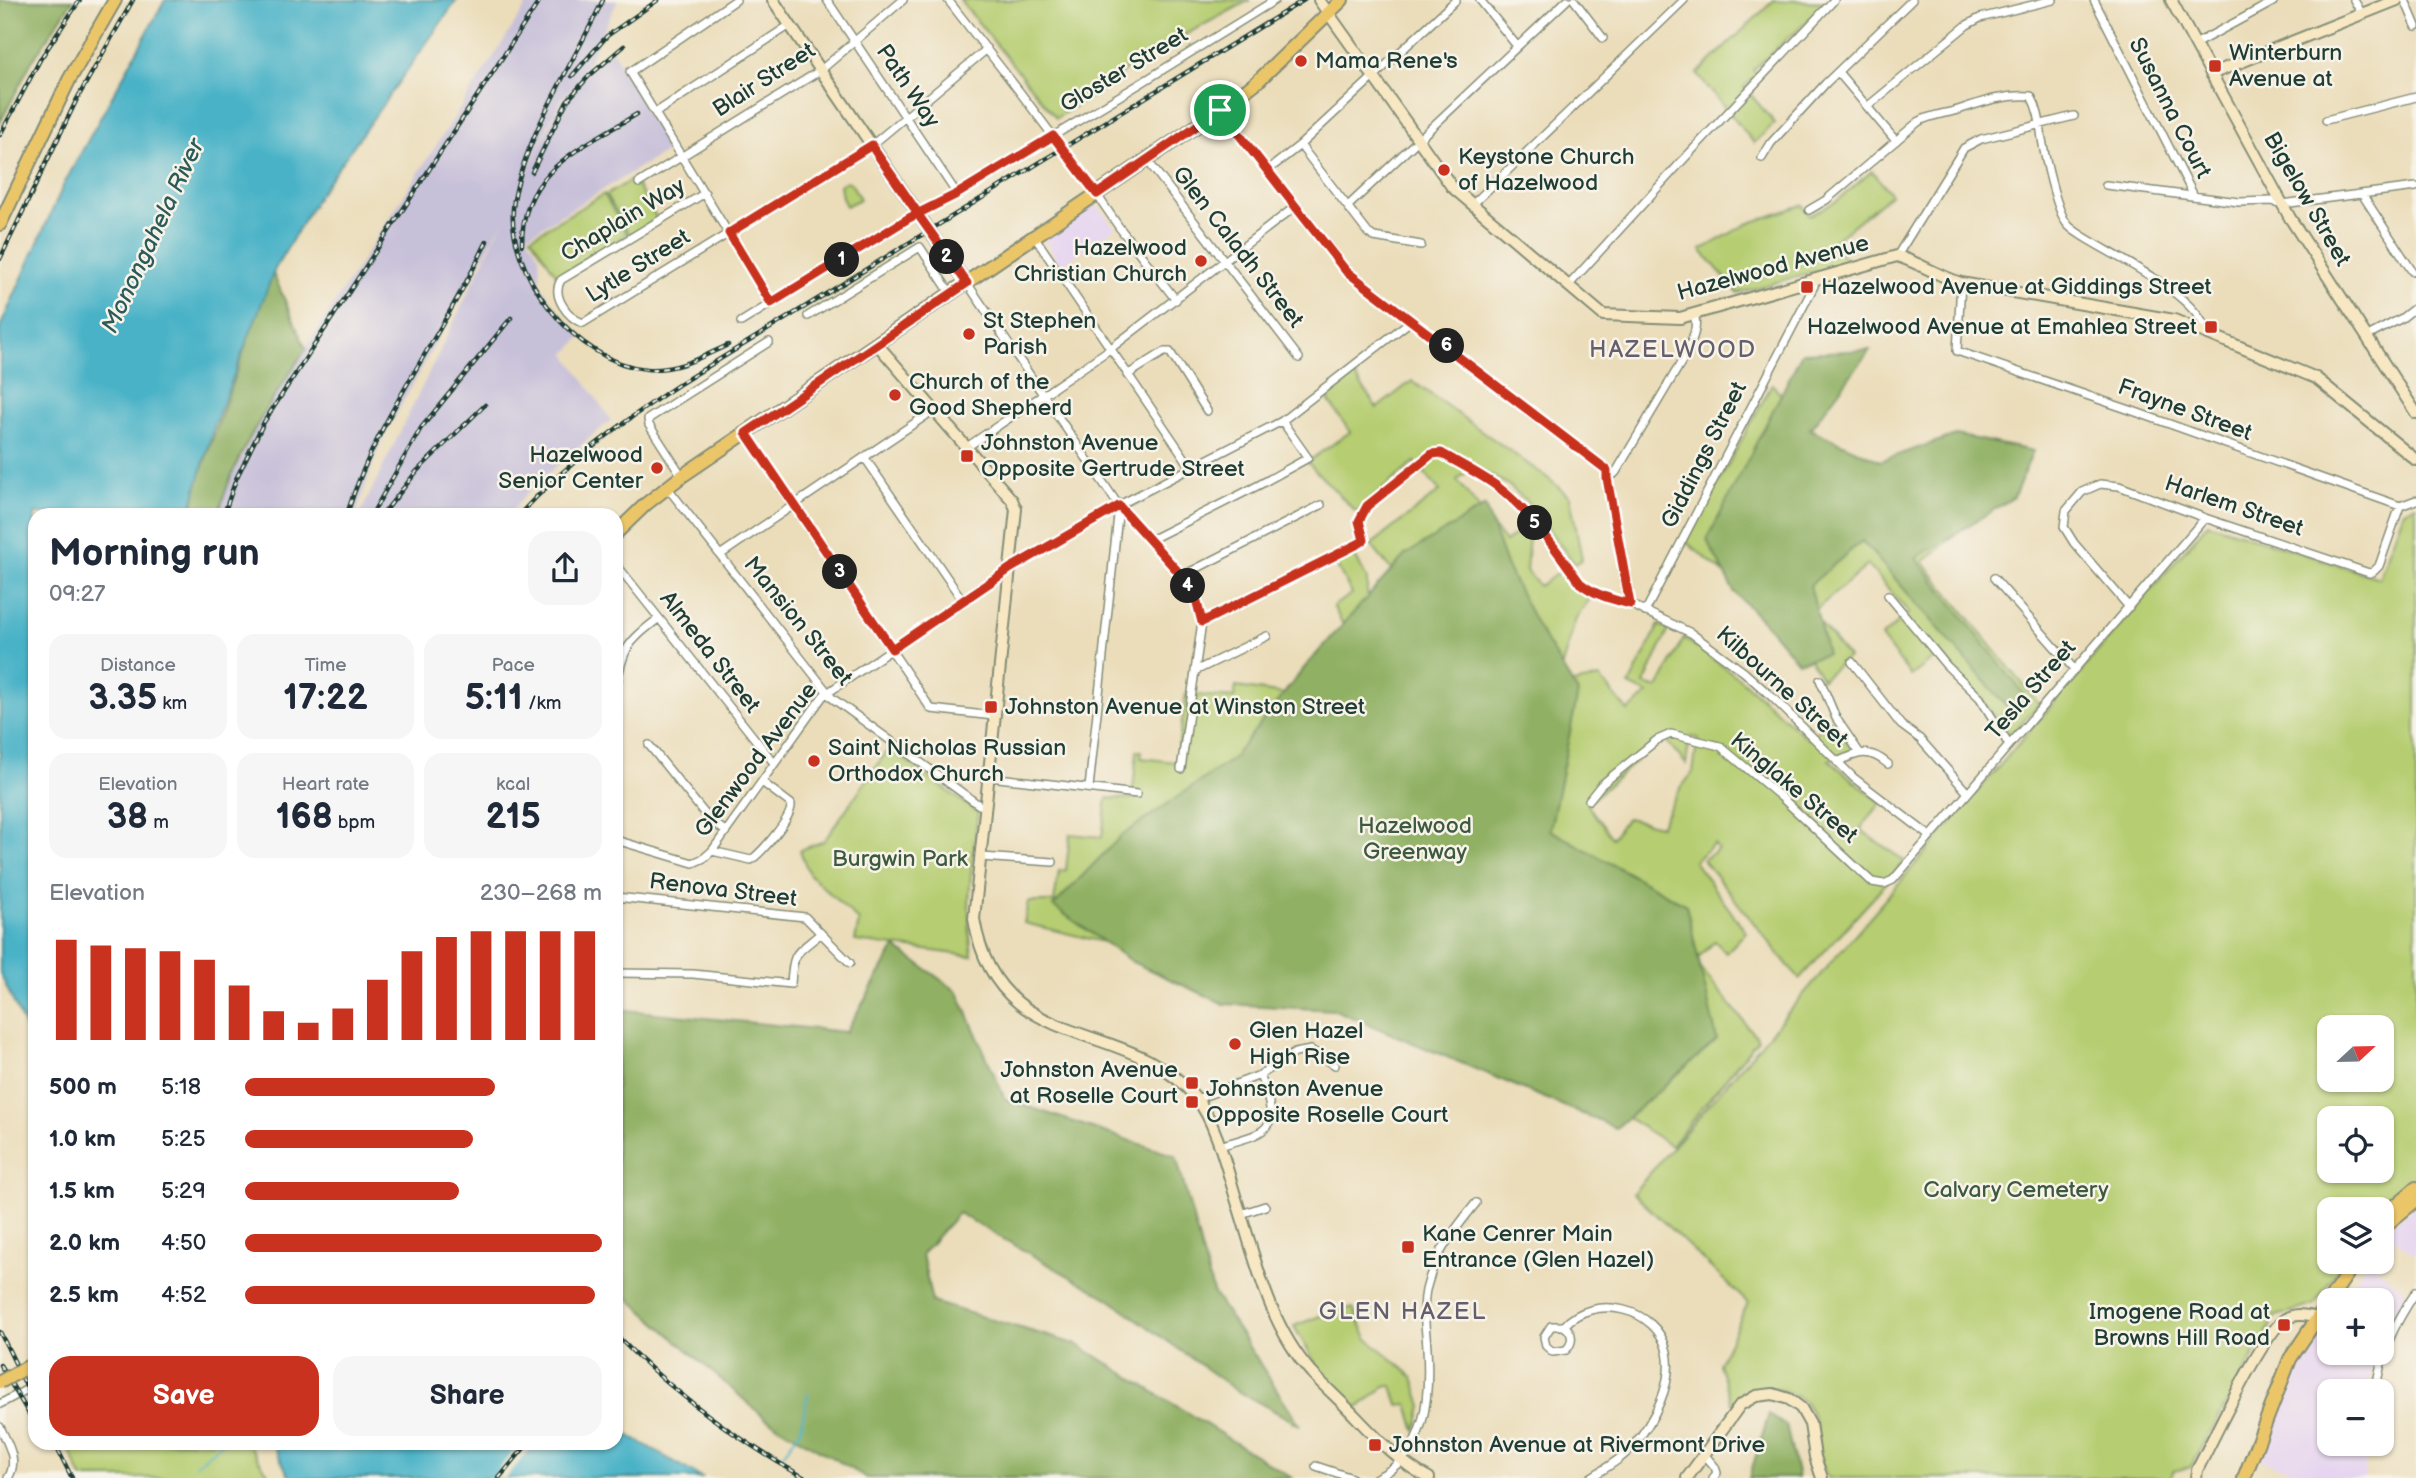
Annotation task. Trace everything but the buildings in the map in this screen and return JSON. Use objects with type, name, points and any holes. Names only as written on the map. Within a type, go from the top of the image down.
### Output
[{"type":"main road","points":[[0,224],[69,80],[115,0]]},
{"type":"main road","points":[[623,527],[682,476],[1220,110],[1258,81],[1342,0]]},
{"type":"main road","points":[[2394,1207],[2416,1188]]},
{"type":"main road","points":[[2394,1218],[2416,1200]]},
{"type":"main road","points":[[2244,1478],[2290,1359],[2317,1318]]},
{"type":"main road","points":[[0,1372],[28,1358]]},
{"type":"main road","points":[[0,1382],[28,1367]]},
{"type":"street","points":[[736,0],[630,72],[771,303]]},
{"type":"street","points":[[773,0],[1119,506],[1182,576],[1196,599],[1202,622],[1181,769]]},
{"type":"street","name":"Path Way","points":[[827,0],[957,194]]},
{"type":"street","name":"Blair Street","points":[[639,183],[821,70],[903,0]]},
{"type":"street","points":[[948,0],[1176,300]]},
{"type":"street","name":"Gloster Street","points":[[741,322],[909,218],[957,194],[1275,0]]},
{"type":"street","name":"Hazelwood Avenue","points":[[1319,0],[1452,187],[1603,316],[1680,318],[1897,256],[1941,277],[1961,283],[2174,320],[2316,379],[2416,460]]},
{"type":"street","points":[[1268,170],[1300,145],[1456,0]]},
{"type":"street","points":[[1480,0],[1517,46]]},
{"type":"street","points":[[1348,206],[1567,0]]},
{"type":"street","points":[[1574,0],[1603,38]]},
{"type":"street","points":[[1473,204],[1684,0]]},
{"type":"street","points":[[1568,286],[1834,0]]},
{"type":"street","points":[[1762,158],[1771,144],[1838,72],[1912,0]]},
{"type":"street","points":[[1868,106],[1967,25],[1980,18],[2053,0]]},
{"type":"street","name":"Susanna Court","points":[[2094,0],[2194,196]]},
{"type":"street","name":"Bigelow Street","points":[[2171,0],[2282,204],[2416,413]]},
{"type":"street","points":[[2354,0],[2362,14]]},
{"type":"street","points":[[2211,74],[2397,0]]},
{"type":"street","points":[[2405,0],[2416,26]]},
{"type":"street","points":[[2195,44],[2273,2]]},
{"type":"street","points":[[655,113],[790,25]]},
{"type":"street","name":"Lytle Street","points":[[583,323],[872,145],[986,49]]},
{"type":"street","points":[[1838,72],[1896,141]]},
{"type":"street","points":[[1809,210],[1826,200],[1927,117],[1960,110],[1987,100],[2031,96],[2036,106],[2045,153],[2065,221],[2084,237],[2175,293],[2198,316],[2207,333]]},
{"type":"street","points":[[2326,121],[2416,97]]},
{"type":"street","points":[[1220,110],[1346,271],[1614,474],[1685,356],[1692,340],[1696,319],[1694,314]]},
{"type":"street","points":[[1897,256],[1964,148],[1981,139],[2074,116]]},
{"type":"street","points":[[1300,145],[1368,233],[1374,237],[1420,245]]},
{"type":"street","name":"Glen Caladh Street","points":[[1147,160],[1299,358]]},
{"type":"street","points":[[2106,185],[2239,202],[2272,201],[2282,204],[2416,187]]},
{"type":"street","name":"Chaplain Way","points":[[583,323],[571,316],[558,296],[561,280],[705,193]]},
{"type":"street","points":[[2362,194],[2412,271]]},
{"type":"street","points":[[967,447],[1110,349],[1296,206]]},
{"type":"street","points":[[1034,236],[1191,467]]},
{"type":"street","points":[[808,316],[920,247],[951,294]]},
{"type":"street","name":"Giddings Street","points":[[1645,612],[1814,286],[1815,279]]},
{"type":"street","name":"Frayne Street","points":[[1961,283],[1957,351],[2400,506]]},
{"type":"street","points":[[2367,337],[2416,307]]},
{"type":"street","name":"Glenwood Avenue","points":[[623,842],[693,863],[704,858],[712,851],[774,763],[828,693],[1011,568],[1191,467],[1283,421],[1412,320]]},
{"type":"street","points":[[682,476],[649,425],[648,419],[769,342]]},
{"type":"street","points":[[877,344],[1016,506],[974,919],[984,958],[995,977],[1016,1002],[1040,1018],[1142,1058],[1169,1074],[1197,1099],[1219,1146],[1266,1296],[1286,1336],[1310,1370],[1382,1444],[1418,1473],[1429,1478]]},
{"type":"street","points":[[1127,375],[1164,352],[1170,352],[1207,411]]},
{"type":"street","points":[[720,555],[933,410]]},
{"type":"street","points":[[1150,540],[1308,458],[1283,421]]},
{"type":"street","points":[[746,433],[931,709],[994,716]]},
{"type":"street","name":"Kilbourne Street","points":[[1202,622],[1364,540],[1359,521],[1367,506],[1432,454],[1441,453],[1497,486],[1514,501],[1533,520],[1580,583],[1590,591],[1630,604],[1691,633],[1744,672],[1854,778],[1930,836]]},
{"type":"street","points":[[865,458],[963,601]]},
{"type":"street","points":[[1607,470],[1630,604]]},
{"type":"street","name":"Harlem Street","points":[[2129,607],[2064,527],[2066,511],[2082,492],[2100,484],[2119,486],[2365,573],[2373,572],[2379,566],[2400,506]]},
{"type":"street","name":"Mansion Street","points":[[667,487],[828,693],[979,805],[986,806]]},
{"type":"street","points":[[2400,506],[2416,499]]},
{"type":"street","points":[[1182,576],[1321,505]]},
{"type":"street","points":[[1089,788],[1119,506]]},
{"type":"street","name":"Tesla Street","points":[[1884,884],[1893,880],[2205,518]]},
{"type":"street","name":"Almeda Street","points":[[623,573],[774,763]]},
{"type":"street","points":[[1994,578],[2074,669]]},
{"type":"street","points":[[1888,595],[1946,665],[1980,698],[2009,745]]},
{"type":"street","points":[[623,657],[629,642],[659,618]]},
{"type":"street","points":[[1195,671],[1267,636]]},
{"type":"street","points":[[1852,662],[1901,725],[1920,739],[1967,792]]},
{"type":"street","points":[[1820,680],[1836,718],[1858,752]]},
{"type":"street","name":"Kinglake Street","points":[[1589,800],[1601,785],[1657,740],[1671,734],[1720,746],[1781,797],[1872,881],[1884,884]]},
{"type":"street","points":[[649,745],[709,819],[725,831]]},
{"type":"street","points":[[1837,762],[1858,752],[1877,755],[1888,764]]},
{"type":"street","points":[[989,777],[1137,794]]},
{"type":"street","points":[[712,851],[751,860],[763,850],[792,810],[791,804],[762,782]]},
{"type":"street","points":[[981,857],[1054,862]]},
{"type":"street","name":"Renova Street","points":[[623,898],[805,917],[850,963]]},
{"type":"street","points":[[623,973],[693,975],[791,984],[792,960],[796,953],[821,933]]},
{"type":"street","points":[[1197,1099],[1260,1076],[1295,1053],[1311,1050],[1335,1065]]},
{"type":"street","points":[[1219,1146],[1255,1135],[1269,1122],[1271,1105],[1260,1076]]},
{"type":"street","points":[[1376,1478],[1403,1460],[1416,1442],[1429,1378],[1424,1307],[1434,1262],[1449,1236],[1476,1203]]},
{"type":"street","points":[[1241,1214],[1265,1206]]},
{"type":"street","points":[[2377,1379],[2385,1346],[2400,1315],[2416,1292]]},
{"type":"street","points":[[1564,1326],[1593,1308],[1614,1308],[1634,1313],[1661,1336],[1667,1352],[1668,1368],[1662,1398],[1648,1424],[1632,1447],[1590,1478]]},
{"type":"street","points":[[2196,1478],[2197,1470],[2263,1346],[2277,1325],[2291,1316],[2317,1318]]},
{"type":"street","points":[[0,1404],[28,1389]]},
{"type":"street","points":[[1687,1478],[1740,1405],[1756,1396],[1773,1394],[1789,1399],[1801,1408],[1810,1424],[1815,1457],[1822,1478]]},
{"type":"street","points":[[0,1427],[13,1464],[8,1478]]},
{"type":"street","points":[[1704,1454],[1715,1467],[1717,1474],[1713,1478]]},
{"type":"street","points":[[1316,1466],[1352,1478]]},
{"type":"shaded area","points":[[530,0],[618,0],[580,79],[560,101],[512,203],[561,103],[587,72],[612,50],[670,149],[527,236],[539,255],[541,285],[559,313],[583,335],[566,354],[611,420],[533,486],[514,508],[363,508],[504,219],[380,444],[358,508],[220,508],[224,492],[266,409]]},
{"type":"shaded area","points":[[1096,204],[1115,228],[1062,265],[1059,264],[1044,238]]},
{"type":"shaded area","points":[[2416,1204],[2416,1255],[2394,1238],[2394,1223]]},
{"type":"shaded area","points":[[2359,1274],[2384,1274],[2408,1292],[2394,1315],[2394,1288],[2349,1288]]},
{"type":"shaded area","points":[[2317,1332],[2317,1365],[2372,1365],[2370,1379],[2317,1379],[2317,1456],[2366,1456],[2365,1478],[2317,1478],[2260,1460],[2297,1360]]},
{"type":"green space","points":[[0,0],[73,0],[31,63],[0,123]]},
{"type":"green space","points":[[960,0],[1250,0],[1136,61],[1105,88],[1056,118]]},
{"type":"green space","points":[[1774,0],[1828,2],[1753,70],[1757,75],[1744,87],[1775,123],[1754,143],[1697,74]]},
{"type":"green space","points":[[1872,171],[1891,194],[1833,242],[1848,262],[1738,293],[1701,250],[1747,224],[1802,205],[1810,215],[1837,201]]},
{"type":"green space","points":[[633,179],[658,220],[630,235],[606,195]]},
{"type":"green space","points":[[846,181],[851,183],[860,199],[846,206],[840,185]]},
{"type":"green space","points":[[604,194],[627,234],[558,277],[531,237]]},
{"type":"green space","points":[[272,271],[306,349],[267,408],[244,450],[233,471],[221,508],[193,508],[197,483]]},
{"type":"green space","points":[[1870,350],[1810,429],[1880,461],[1956,435],[2033,451],[2014,497],[1916,558],[2023,693],[2010,710],[1862,541],[1810,585],[1827,654],[1798,662],[1734,592],[1707,540],[1802,353]]},
{"type":"green space","name":"Hazelwood Greenway","points":[[1355,376],[1377,408],[1412,381],[1570,497],[1582,559],[1575,564],[1525,500],[1507,484],[1474,467],[1457,480],[1505,542],[1530,524],[1526,570],[1539,586],[1565,568],[1589,600],[1576,618],[1556,686],[1600,678],[1628,711],[1648,694],[1629,685],[1659,625],[1669,629],[1644,684],[1658,688],[1684,638],[1739,678],[1808,739],[1831,719],[1854,750],[1829,760],[1881,803],[1860,829],[1904,861],[1799,979],[1703,860],[1718,849],[1714,844],[1694,861],[1746,932],[1726,953],[1715,941],[1695,961],[1758,1039],[1671,1146],[1509,1040],[1024,923],[1028,902],[1054,902],[1059,871],[1066,870],[1070,834],[1102,837],[1107,798],[1132,799],[1137,751],[1142,751],[1141,758],[1176,762],[1186,694],[1234,698],[1236,687],[1312,698],[1362,660],[1333,606],[1352,594],[1335,563],[1353,552],[1367,579],[1367,593],[1388,637],[1424,610],[1371,545],[1440,491],[1415,462],[1356,512],[1307,462],[1350,432],[1327,398]],"holes":[[[1690,737],[1698,738],[1693,772],[1680,789],[1660,826],[1627,818],[1612,838],[1587,804],[1652,747],[1665,739],[1686,764]]]},
{"type":"green space","points":[[1772,384],[1903,535],[1992,504],[1923,562],[2039,704],[2011,735],[1941,653],[1911,676],[1881,637],[1909,613],[1868,565],[1812,613],[1848,657],[1822,679],[1791,628],[1686,542]]},
{"type":"green space","name":"Calvary Cemetery","points":[[2416,505],[2416,1181],[2402,1187],[2392,1197],[2317,1197],[2317,1274],[2335,1274],[2325,1288],[2317,1288],[2317,1301],[2314,1305],[2276,1316],[2191,1467],[2173,1471],[2171,1478],[1827,1478],[1819,1457],[1814,1419],[1799,1398],[1783,1391],[1765,1389],[1750,1393],[1732,1404],[1719,1364],[1748,1303],[1633,1193],[2208,523],[2379,578],[2404,511]]},
{"type":"green space","name":"Hazelwood Greenway","points":[[1485,506],[1506,565],[1538,628],[1578,693],[1550,830],[1686,905],[1717,1040],[1616,1128],[1335,1010],[1224,1004],[1132,962],[1053,906],[1120,837],[1232,759],[1305,667],[1405,555]]},
{"type":"green space","name":"Burgwin Park","points":[[889,748],[978,813],[969,902],[972,956],[855,941],[859,921],[809,874],[800,850],[824,841]]},
{"type":"green space","points":[[895,947],[958,992],[1005,1099],[1176,1156],[1213,1292],[1300,1425],[1234,1389],[1109,1299],[958,1213],[922,1254],[932,1302],[1078,1345],[1292,1478],[867,1478],[766,1419],[623,1293],[623,1010],[846,1032]]},
{"type":"green space","points":[[1353,1308],[1367,1338],[1413,1377],[1422,1406],[1416,1432],[1408,1404],[1398,1405],[1392,1386],[1385,1386],[1357,1409],[1324,1378],[1294,1326],[1338,1309]]},
{"type":"green space","points":[[1769,1414],[1786,1425],[1798,1478],[1749,1478]]},
{"type":"green space","points":[[70,1450],[252,1450],[271,1478],[82,1478]]},
{"type":"water","name":"Monongahela River","points":[[165,0],[457,0],[320,193],[275,269],[214,426],[191,508],[28,508],[28,1034],[0,973],[0,327],[64,184]]},
{"type":"water","points":[[623,1432],[702,1478],[290,1478],[276,1450],[623,1450]]},
{"type":"pier","points":[[515,1450],[529,1450],[506,1478],[492,1478]]},
{"type":"waterway","points":[[781,1457],[800,1431],[808,1394]]},
{"type":"waterway","points":[[195,1465],[214,1450]]},
{"type":"railway","points":[[0,135],[41,58],[80,0]]},
{"type":"railway","points":[[0,259],[77,99],[133,0]]},
{"type":"railway","points":[[226,508],[236,479],[264,422],[540,0]]},
{"type":"railway","points":[[603,0],[552,98],[520,175],[514,200],[513,227],[520,255],[532,283],[550,309],[571,332],[595,350],[621,363],[647,369],[669,368],[728,345]]},
{"type":"railway","points":[[572,76],[607,36],[658,0]]},
{"type":"railway","points":[[526,508],[557,477],[597,444],[681,383],[1304,0]]},
{"type":"railway","points":[[532,172],[567,101],[589,76],[624,46]]},
{"type":"railway","points":[[522,245],[524,219],[543,180],[558,164],[576,151],[637,114]]},
{"type":"railway","points":[[349,508],[375,443],[487,241]]},
{"type":"railway","points":[[375,508],[421,428],[511,318]]},
{"type":"railway","points":[[388,508],[417,471],[485,405]]},
{"type":"railway","points":[[0,1332],[28,1390]]},
{"type":"railway","points":[[623,1342],[659,1376],[706,1413],[805,1478]]},
{"type":"railway","points":[[0,1365],[28,1412]]},
{"type":"railway","points":[[58,1450],[72,1478]]},
{"type":"railway","points":[[499,1478],[522,1450]]},
{"type":"place","name":"Mama Rene's","points":[[1301,61]]},
{"type":"place","name":"Winterburn Avenue at","points":[[2215,66]]},
{"type":"place","name":"Keystone Church of Hazelwood","points":[[1444,170]]},
{"type":"place","name":"Hazelwood Christian Church","points":[[1201,261]]},
{"type":"place","name":"Hazelwood Avenue at Giddings Street","points":[[1807,287]]},
{"type":"place","name":"Hazelwood Avenue at Emahlea Street","points":[[2211,327]]},
{"type":"place","name":"St Stephen Parish","points":[[969,334]]},
{"type":"place","name":"Church of the Good Shepherd","points":[[895,395]]},
{"type":"place","name":"Johnston Avenue Opposite Gertrude Street","points":[[967,456]]},
{"type":"place","name":"Hazelwood Senior Center","points":[[657,468]]},
{"type":"place","name":"Johnston Avenue at Winston Street","points":[[991,707]]},
{"type":"place","name":"Saint Nicholas Russian Orthodox Church","points":[[814,761]]},
{"type":"place","name":"Glen Hazel High Rise","points":[[1235,1044]]},
{"type":"place","name":"Johnston Avenue at Roselle Court","points":[[1192,1083]]},
{"type":"place","name":"Johnston Avenue Opposite Roselle Court","points":[[1192,1102]]},
{"type":"place","name":"Kane Cenrer Main Entrance (Glen Hazel)","points":[[1408,1247]]},
{"type":"place","name":"Imogene Road at Browns Hill Road","points":[[2284,1325]]},
{"type":"place","name":"Johnston Avenue at Rivermont Drive","points":[[1375,1445]]},
{"type":"district","name":"HAZELWOOD","points":[[1673,349]]},
{"type":"district","name":"GLEN HAZEL","points":[[1403,1311]]},
{"type":"route","points":[[1220,110],[1097,194],[1053,136],[957,194],[909,218],[771,303],[729,233],[872,145],[875,151],[915,209],[919,216],[967,283],[746,433],[892,649],[1011,568],[1119,506],[1182,576],[1196,599],[1202,622],[1360,543],[1364,540],[1359,521],[1367,506],[1432,454],[1441,453],[1497,486],[1514,501],[1533,520],[1580,583],[1590,591],[1630,604],[1607,470],[1346,271],[1220,110]]}]
